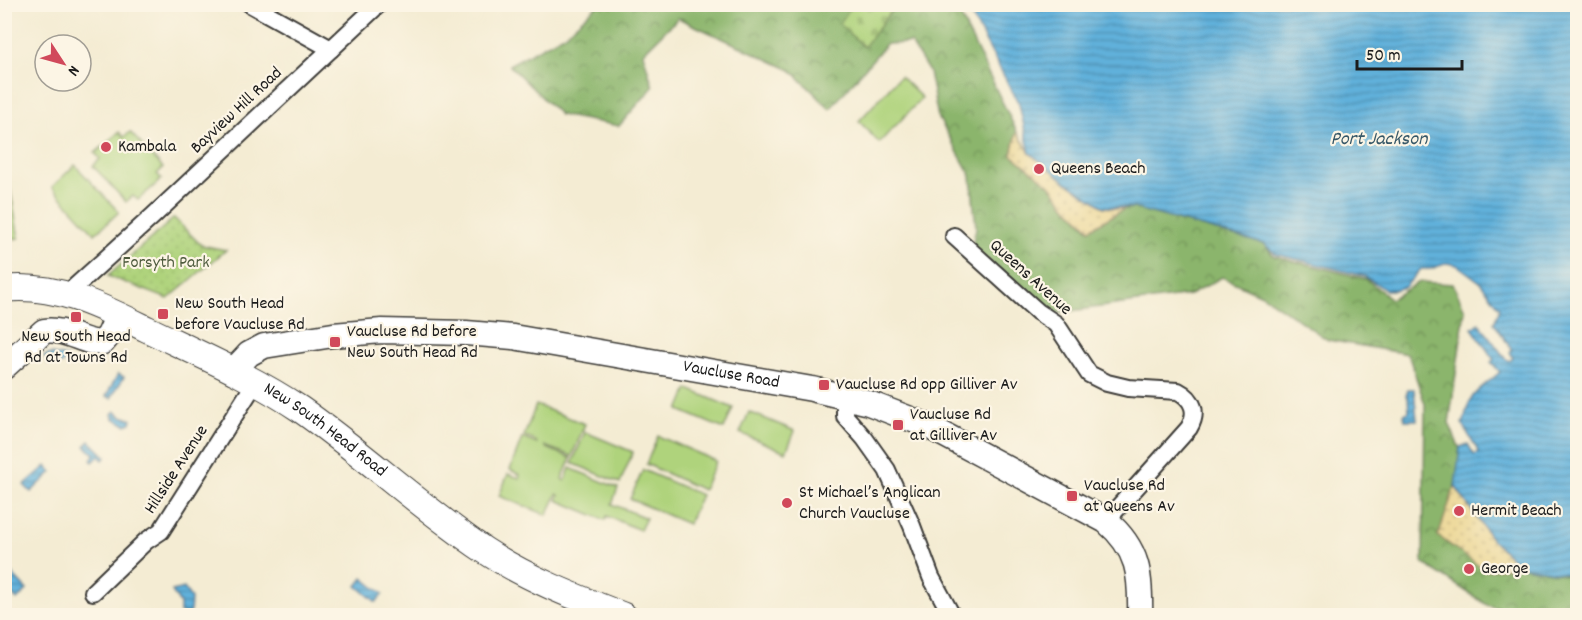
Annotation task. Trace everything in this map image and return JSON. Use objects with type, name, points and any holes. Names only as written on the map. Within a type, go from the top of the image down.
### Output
[{"type":"main road","name":"New South Head Road","points":[[4,289],[30,289],[67,294],[118,315],[244,377],[301,410],[460,532],[504,562],[568,594],[624,615]]},
{"type":"street","points":[[250,4],[331,49]]},
{"type":"street","name":"Bayview Hill Road","points":[[67,294],[379,4]]},
{"type":"street","name":"Queens Avenue","points":[[954,236],[1038,312],[1056,324],[1089,374],[1107,383],[1128,388],[1178,391],[1185,394],[1194,406],[1194,420],[1189,428],[1106,521]]},
{"type":"street","points":[[4,368],[44,331],[52,329],[92,342],[103,342],[109,335],[118,315]]},
{"type":"street","name":"Vaucluse Road","points":[[244,377],[255,349],[278,343],[382,331],[466,333],[513,337],[812,389],[845,397],[926,425],[1106,521],[1123,537],[1138,565],[1141,589],[1140,615]]},
{"type":"street","name":"Hillside Avenue","points":[[93,592],[160,531],[244,377]]},
{"type":"street","points":[[845,397],[845,416],[865,439],[886,470],[912,526],[931,577],[952,615]]},
{"type":"green space","points":[[598,5],[955,5],[1017,132],[1012,155],[1050,185],[1067,207],[1089,229],[1124,209],[1134,208],[1264,244],[1274,256],[1366,279],[1391,299],[1419,282],[1453,284],[1465,310],[1449,423],[1468,469],[1486,571],[1520,566],[1566,575],[1577,574],[1577,615],[1521,615],[1487,605],[1423,563],[1425,404],[1408,354],[1328,340],[1262,295],[1222,277],[1190,295],[1048,314],[972,247],[976,228],[971,176],[938,117],[929,72],[911,43],[886,44],[830,109],[791,70],[678,18],[643,53],[653,87],[619,126],[560,115],[509,65],[564,35]]},
{"type":"green space","points":[[852,5],[896,5],[864,47],[839,24]]},
{"type":"green space","points":[[900,76],[922,98],[879,143],[859,121]]},
{"type":"green space","points":[[119,132],[124,137],[130,132],[163,168],[157,174],[162,179],[138,200],[133,196],[126,202],[93,166],[100,159],[95,153]]},
{"type":"green space","points":[[75,165],[119,212],[95,234],[52,187]]},
{"type":"green space","points":[[5,177],[8,177],[19,238],[5,240]]},
{"type":"green space","name":"Forsyth Park","points":[[174,218],[201,245],[226,250],[168,299],[108,276]]},
{"type":"green space","points":[[688,389],[733,408],[724,429],[679,410]]},
{"type":"green space","points":[[536,405],[585,424],[572,456],[545,446],[571,458],[562,479],[565,481],[570,468],[618,488],[612,504],[646,518],[640,530],[607,516],[605,520],[557,500],[559,495],[557,494],[547,515],[499,496],[508,474],[519,478],[520,475],[510,470],[522,438],[537,444],[536,441],[524,436]]},
{"type":"green space","points":[[749,412],[795,431],[786,452],[740,433]]},
{"type":"green space","points":[[585,432],[633,452],[620,483],[572,463]]},
{"type":"green space","points":[[658,436],[716,461],[703,490],[646,464]]},
{"type":"green space","points":[[643,470],[701,495],[688,524],[630,499]]},
{"type":"sand","name":"Queens Beach","points":[[1017,132],[1030,153],[1066,182],[1104,207],[1124,209],[1090,229],[1067,207],[1050,185],[1012,155]]},
{"type":"sand","name":"Hermit Beach","points":[[1455,486],[1492,540],[1520,566],[1486,571],[1438,536]]},
{"type":"water","name":"Port Jackson","points":[[964,5],[1577,5],[1577,576],[1520,566],[1492,540],[1455,486],[1460,447],[1468,444],[1474,455],[1479,453],[1462,423],[1469,404],[1476,392],[1500,372],[1491,362],[1494,360],[1472,328],[1479,323],[1505,358],[1509,361],[1513,358],[1510,352],[1512,350],[1494,323],[1500,308],[1480,282],[1457,265],[1447,263],[1431,269],[1421,269],[1405,287],[1386,290],[1364,276],[1276,254],[1264,244],[1134,208],[1104,207],[1066,182],[1030,153],[1019,104]]},
{"type":"water","points":[[51,354],[67,357],[62,364],[48,364],[44,356]]},
{"type":"water","points":[[118,374],[124,377],[111,398],[106,396]]},
{"type":"water","points":[[1408,389],[1414,389],[1417,420],[1405,420],[1404,414],[1409,412],[1406,396]]},
{"type":"water","points":[[115,411],[121,416],[132,419],[131,423],[126,425],[113,418],[112,414]]},
{"type":"water","points":[[90,441],[106,457],[103,460],[99,456],[93,462],[91,460],[94,454],[85,446]]},
{"type":"water","points":[[46,466],[52,472],[31,492],[24,485]]},
{"type":"water","points":[[11,573],[27,590],[17,600],[5,588],[5,579]]},
{"type":"water","points":[[363,578],[383,594],[376,602],[357,586]]},
{"type":"water","points":[[184,588],[191,598],[190,614],[180,613],[180,604],[172,591]]},
{"type":"place","name":"Kambala","points":[[106,147]]},
{"type":"place","name":"Queens Beach","points":[[1039,169]]},
{"type":"place","name":"New South Head before Vaucluse Rd","points":[[163,314]]},
{"type":"place","name":"New South Head Rd at Towns Rd","points":[[76,317]]},
{"type":"place","name":"Vaucluse Rd before New South Head Rd","points":[[335,342]]},
{"type":"place","name":"Vaucluse Rd opp Gilliver Av","points":[[824,385]]},
{"type":"place","name":"Vaucluse Rd at Gilliver Av","points":[[898,425]]},
{"type":"place","name":"Vaucluse Rd at Queens Av","points":[[1072,496]]},
{"type":"place","name":"St Michael’s Anglican Church Vaucluse","points":[[787,503]]},
{"type":"place","name":"Hermit Beach","points":[[1459,511]]},
{"type":"place","name":"George","points":[[1469,569]]}]
